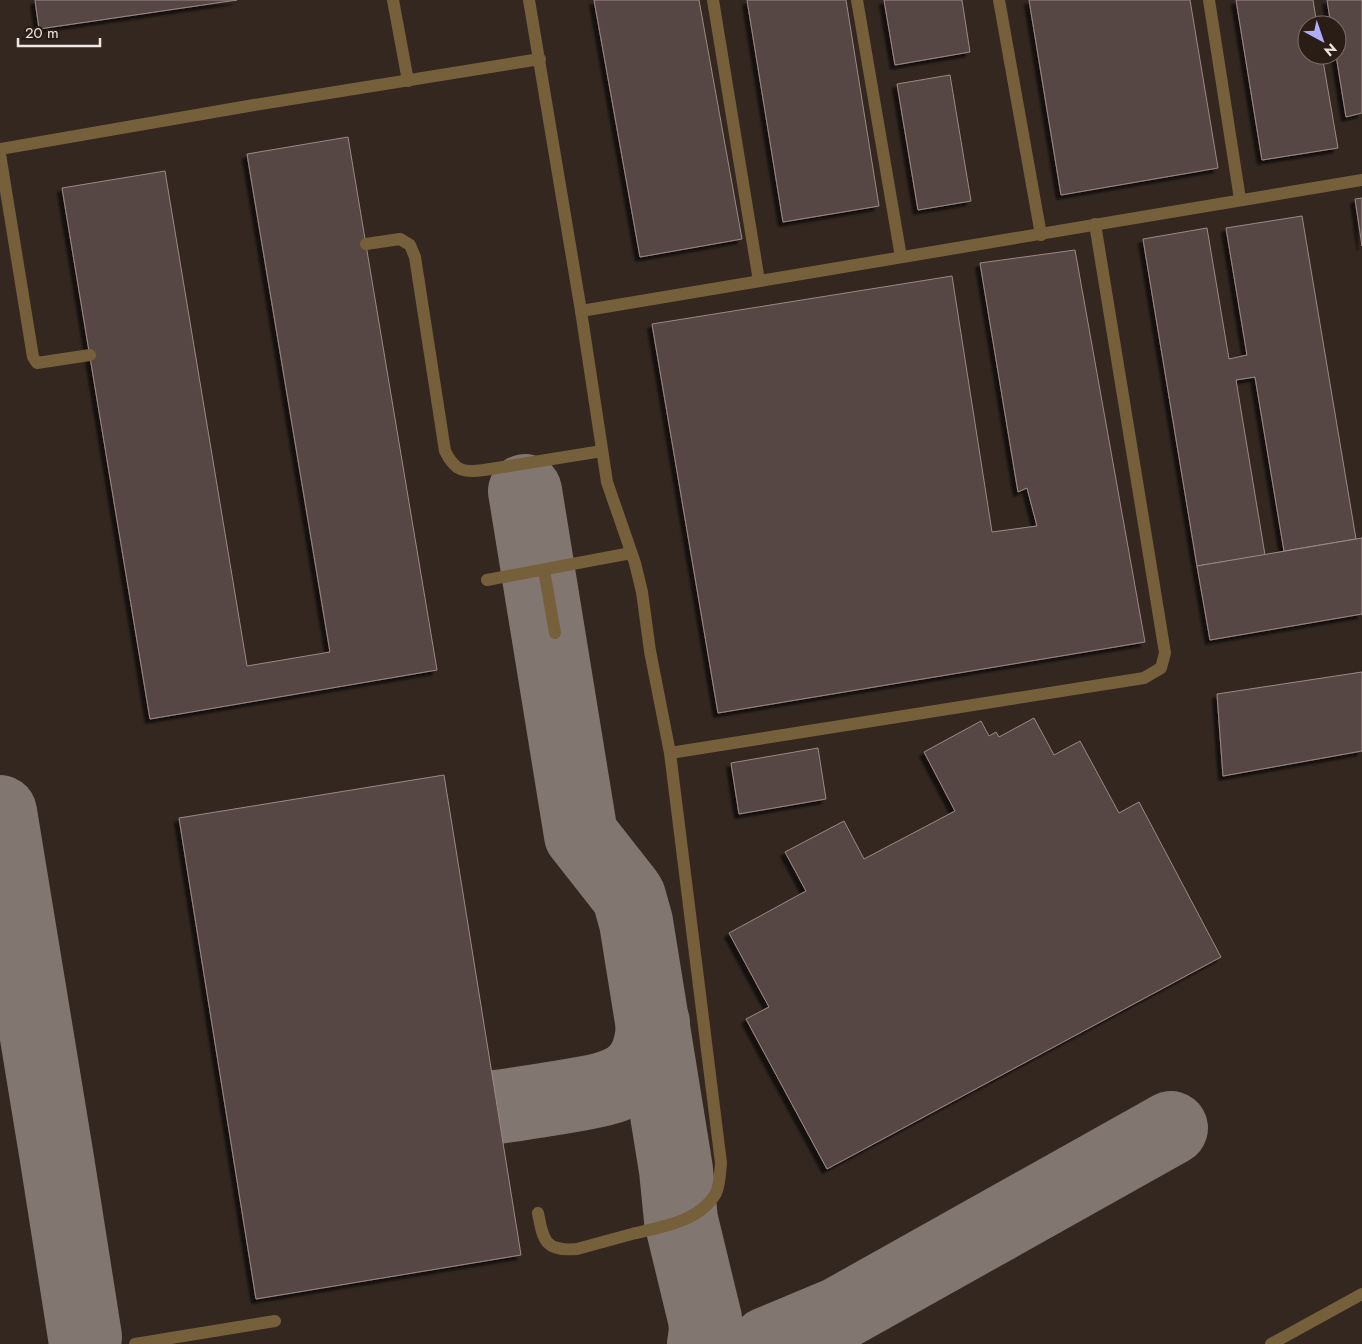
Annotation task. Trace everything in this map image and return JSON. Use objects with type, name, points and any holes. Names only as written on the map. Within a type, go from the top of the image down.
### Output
[{"type":"lane","points":[[393,0],[408,81]]},
{"type":"lane","points":[[529,0],[607,482],[642,592],[650,651],[670,753],[721,1163],[719,1185],[716,1193],[708,1203],[688,1218],[671,1224],[566,1250],[556,1248],[546,1242],[543,1237],[538,1213]]},
{"type":"lane","points":[[713,0],[759,282]]},
{"type":"lane","points":[[858,0],[901,257]]},
{"type":"lane","points":[[999,0],[1041,235]]},
{"type":"lane","points":[[1209,0],[1240,199]]},
{"type":"lane","points":[[0,148],[540,59]]},
{"type":"lane","points":[[0,154],[33,357],[37,363],[90,355]]},
{"type":"lane","points":[[581,312],[1041,235],[1240,199],[1362,180]]},
{"type":"lane","points":[[670,753],[1144,678],[1161,668],[1165,653],[1164,644],[1095,224]]},
{"type":"lane","points":[[366,244],[400,239],[410,245],[415,257],[445,451],[450,461],[459,470],[468,472],[484,470],[602,451]]},
{"type":"lane","points":[[487,580],[631,553]]},
{"type":"lane","points":[[544,570],[555,633]]},
{"type":"lane","points":[[1271,1344],[1362,1294]]},
{"type":"lane","points":[[135,1344],[275,1321]]},
{"type":"building","points":[[35,0],[237,0],[39,29]]},
{"type":"building","points":[[594,0],[699,0],[742,239],[640,257]]},
{"type":"building","points":[[747,0],[846,0],[879,206],[783,222]]},
{"type":"building","points":[[884,0],[962,0],[970,52],[895,65]]},
{"type":"building","points":[[1029,0],[1190,0],[1218,168],[1061,195]]},
{"type":"building","points":[[1236,0],[1313,0],[1315,15],[1297,15],[1297,65],[1324,65],[1338,148],[1262,160]]},
{"type":"building","points":[[1327,0],[1362,0],[1362,113],[1346,117],[1338,65],[1347,65],[1347,15],[1329,15]]},
{"type":"building","points":[[950,75],[971,201],[918,210],[897,84]]},
{"type":"building","points":[[348,137],[437,670],[150,719],[62,188],[165,171],[247,666],[330,652],[247,154]]},
{"type":"building","points":[[1362,198],[1362,246],[1355,199]]},
{"type":"building","points":[[1302,216],[1356,539],[1284,551],[1255,377],[1236,380],[1265,555],[1197,566],[1143,239],[1207,228],[1229,359],[1247,355],[1226,228]]},
{"type":"building","points":[[1075,250],[1145,642],[718,713],[652,324],[952,276],[992,532],[1037,526],[1027,488],[1018,492],[980,263]]},
{"type":"building","points":[[1362,538],[1362,614],[1210,640],[1197,566]]},
{"type":"building","points":[[1362,672],[1362,751],[1223,776],[1217,694]]},
{"type":"building","points":[[1034,718],[1054,755],[1080,741],[1119,813],[1139,802],[1221,957],[827,1169],[746,1019],[769,1007],[729,933],[806,891],[785,852],[844,821],[864,859],[955,811],[924,752],[981,721],[989,736],[996,732],[999,737]]},
{"type":"building","points":[[818,748],[826,799],[739,814],[731,763]]},
{"type":"building","points":[[444,775],[521,1255],[256,1299],[179,818]]},
{"type":"taxiway","points":[[525,491],[581,835],[629,897],[636,922],[676,1170],[681,1220],[705,1319],[704,1344]]},
{"type":"taxiway","points":[[0,812],[85,1337]]},
{"type":"taxiway","points":[[496,1107],[602,1090],[628,1079],[638,1070],[646,1058],[651,1043],[653,1023]]},
{"type":"taxiway","points":[[767,1344],[839,1314],[1171,1128]]}]
